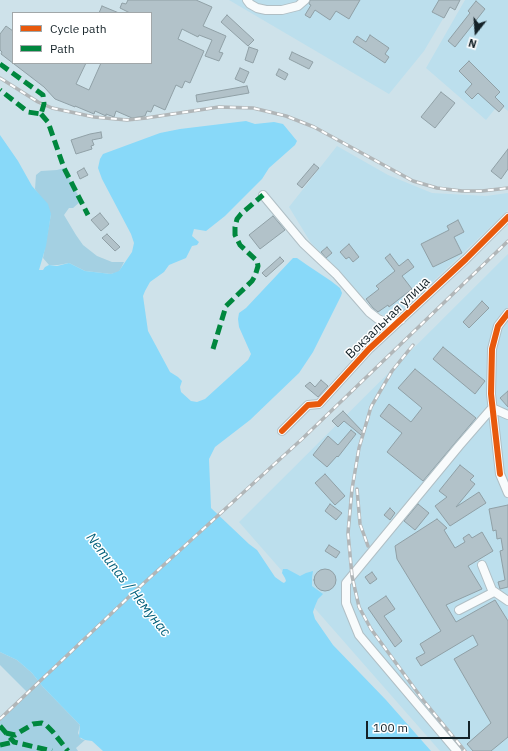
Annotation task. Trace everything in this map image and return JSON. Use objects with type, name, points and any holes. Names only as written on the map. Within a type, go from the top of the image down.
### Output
[{"type":"street","points":[[247,0],[250,4],[257,8],[266,10],[282,10],[298,6],[305,0]]},
{"type":"street","points":[[263,195],[303,243],[336,274],[369,312],[385,322],[392,323],[402,320]]},
{"type":"street","name":"Вокзальная улица","points":[[282,431],[308,405],[319,404],[369,349],[402,320],[508,217]]},
{"type":"street","points":[[508,313],[498,326],[492,349],[491,394],[500,474],[508,493]]},
{"type":"street","points":[[492,408],[508,415]]},
{"type":"street","points":[[457,751],[359,635],[346,603],[346,583],[492,408]]},
{"type":"street","points":[[482,565],[494,592],[508,601]]},
{"type":"street","points":[[459,610],[494,592]]},
{"type":"shaded area","points":[[229,0],[454,0],[424,51],[389,94]]},
{"type":"shaded area","points":[[465,0],[508,0],[508,111],[499,104],[486,120],[426,68]]},
{"type":"shaded area","points":[[337,146],[388,175],[432,193],[486,196],[508,193],[508,210],[401,312],[385,317],[375,310],[311,243],[289,207]]},
{"type":"shaded area","points":[[64,168],[81,201],[73,208],[69,208],[64,215],[83,245],[97,256],[112,262],[124,262],[119,272],[111,274],[85,271],[69,263],[49,265],[43,258],[51,214],[35,189],[36,175],[41,171]]},
{"type":"shaded area","points":[[508,254],[508,751],[440,751],[239,522]]},
{"type":"shaded area","points":[[0,652],[17,660],[32,673],[43,687],[80,725],[78,733],[81,739],[85,740],[76,748],[78,751],[0,751],[0,719],[28,693],[0,665]]},
{"type":"water","name":"Nemunas / Немунас","points":[[246,121],[255,124],[274,122],[283,124],[297,141],[295,145],[269,168],[262,179],[225,216],[206,231],[194,229],[192,236],[199,242],[197,245],[192,246],[186,258],[169,265],[164,272],[150,282],[143,296],[148,331],[170,372],[182,381],[180,387],[181,392],[191,401],[197,402],[205,399],[248,360],[251,354],[239,327],[239,313],[246,308],[293,258],[297,258],[340,288],[342,293],[341,296],[313,352],[299,373],[250,420],[215,447],[209,459],[211,508],[257,550],[275,577],[282,582],[284,583],[286,581],[282,573],[283,569],[287,569],[300,576],[313,571],[312,586],[323,594],[318,599],[313,612],[315,619],[333,645],[386,700],[431,751],[103,751],[92,741],[79,737],[80,725],[43,687],[32,673],[17,660],[0,652],[0,135],[18,161],[32,186],[48,204],[51,214],[46,246],[39,270],[43,270],[49,265],[57,266],[69,263],[85,271],[111,274],[119,271],[132,252],[134,243],[98,168],[103,154],[160,133]]},
{"type":"building","points":[[128,0],[196,0],[212,7],[203,26],[226,36],[219,52],[223,53],[219,61],[205,56],[212,40],[199,35],[198,37],[182,29],[178,39],[204,51],[190,83],[185,81],[182,88],[176,85],[165,110],[154,105],[151,112],[147,111],[145,116],[132,118],[116,111],[114,117],[106,114],[106,116],[95,111],[94,114],[55,99],[44,87],[14,64],[86,64],[76,84],[89,90],[101,64],[152,64],[152,12],[128,12],[120,8],[122,3],[126,4]]},
{"type":"building","points":[[310,0],[360,0],[349,19],[336,11],[330,20],[315,10],[310,18],[305,15],[311,5],[309,4]]},
{"type":"building","points":[[439,0],[460,0],[455,10],[450,7],[444,18],[432,12]]},
{"type":"building","points":[[476,1],[485,9],[455,47],[448,41],[470,13],[468,11]]},
{"type":"building","points":[[102,6],[117,12],[99,12]]},
{"type":"building","points":[[227,15],[254,40],[248,46],[221,22]]},
{"type":"building","points":[[6,26],[12,30],[12,62],[1,54],[2,52],[0,50],[0,34]]},
{"type":"building","points":[[370,35],[389,48],[385,54],[389,57],[385,63],[353,42],[357,36],[366,42]]},
{"type":"building","points":[[249,47],[258,50],[253,63],[245,60]]},
{"type":"building","points":[[292,52],[313,62],[309,69],[289,59]]},
{"type":"building","points":[[469,61],[500,92],[495,97],[504,106],[499,112],[478,93],[472,99],[465,92],[472,84],[459,71]]},
{"type":"building","points":[[240,68],[249,72],[244,83],[235,79]]},
{"type":"building","points":[[279,69],[288,74],[285,80],[276,75]]},
{"type":"building","points":[[247,86],[249,93],[197,102],[196,95]]},
{"type":"building","points":[[441,92],[455,103],[435,128],[421,117]]},
{"type":"building","points":[[101,132],[102,138],[92,140],[94,145],[91,146],[92,149],[76,154],[71,140]]},
{"type":"building","points":[[508,149],[508,169],[501,179],[491,171]]},
{"type":"building","points":[[314,164],[319,168],[302,188],[297,184]]},
{"type":"building","points":[[84,168],[88,175],[80,179],[77,172]]},
{"type":"building","points":[[100,213],[109,224],[101,231],[91,220]]},
{"type":"building","points":[[273,216],[285,230],[260,249],[249,235]]},
{"type":"building","points":[[458,220],[464,232],[454,237],[462,253],[433,267],[421,244],[449,230],[447,226]]},
{"type":"building","points":[[107,234],[120,247],[115,251],[102,238]]},
{"type":"building","points":[[349,244],[359,257],[353,262],[349,257],[346,259],[340,252]]},
{"type":"building","points":[[327,247],[332,253],[326,258],[321,252]]},
{"type":"building","points":[[390,254],[399,266],[408,259],[414,267],[402,276],[412,289],[389,307],[388,305],[378,312],[366,299],[379,289],[376,286],[395,271],[385,258]]},
{"type":"building","points":[[280,257],[284,261],[266,277],[262,273]]},
{"type":"building","points":[[482,301],[489,308],[469,328],[463,322]]},
{"type":"building","points":[[443,347],[485,381],[475,394],[433,359]]},
{"type":"building","points":[[415,369],[476,418],[423,481],[387,452],[402,433],[380,416],[389,404],[411,422],[422,408],[398,388]]},
{"type":"building","points":[[321,380],[328,386],[318,397],[305,386],[310,382],[315,387]]},
{"type":"building","points":[[508,391],[508,407],[500,398]]},
{"type":"building","points":[[343,411],[363,432],[361,435],[344,421],[338,427],[332,421]]},
{"type":"building","points":[[351,430],[356,434],[338,457],[337,456],[327,467],[313,455],[328,436],[338,445]]},
{"type":"building","points":[[460,465],[474,476],[470,480],[475,484],[456,507],[479,492],[486,503],[450,526],[435,506],[447,497],[439,491]]},
{"type":"building","points":[[325,474],[345,496],[335,505],[315,483]]},
{"type":"building","points":[[330,504],[342,513],[336,520],[325,511]]},
{"type":"building","points":[[418,504],[429,513],[415,530],[404,521]]},
{"type":"building","points":[[508,505],[508,587],[500,589],[498,582],[505,580],[500,551],[503,550],[501,538],[497,539],[496,530],[493,531],[489,509]]},
{"type":"building","points":[[390,508],[395,513],[390,520],[384,515]]},
{"type":"building","points":[[437,519],[447,528],[444,530],[455,548],[465,542],[463,538],[469,534],[472,538],[482,532],[493,551],[468,566],[482,589],[446,605],[456,622],[495,600],[508,621],[508,737],[491,751],[473,751],[467,744],[491,723],[454,659],[478,645],[473,635],[421,666],[416,658],[425,653],[420,644],[441,631],[397,559],[395,546]]},
{"type":"building","points":[[329,545],[340,552],[336,558],[325,551]]},
{"type":"building","points":[[325,569],[333,572],[336,580],[333,588],[325,591],[317,588],[314,580],[317,572]]},
{"type":"building","points":[[372,572],[377,579],[370,584],[365,577]]},
{"type":"building","points":[[386,596],[395,609],[384,616],[402,641],[395,647],[368,608]]},
{"type":"railway","points":[[0,78],[38,102],[52,108],[94,117],[127,120],[219,107],[253,108],[286,116],[314,127],[413,181],[437,188],[462,191],[482,191],[508,188]]},
{"type":"railway","points":[[0,719],[133,593],[302,439],[508,241]]},
{"type":"railway","points":[[413,345],[392,371],[371,407],[359,448],[352,489],[348,533],[352,576],[359,607],[371,629],[423,700],[465,751]]},
{"type":"railway","points":[[357,489],[360,524],[368,546]]},
{"type":"marked path","points":[[0,64],[43,95],[44,104],[41,114],[28,112],[0,90]]},
{"type":"marked path","points":[[41,114],[48,122],[64,168],[88,215]]},
{"type":"marked path","points":[[213,349],[226,306],[252,281],[255,276],[258,266],[257,261],[240,245],[235,235],[235,227],[237,219],[241,214],[263,195]]},
{"type":"marked path","points":[[6,733],[15,735],[33,724],[42,723],[53,732],[68,751]]},
{"type":"marked path","points":[[0,726],[14,742],[52,751]]},
{"type":"marked path","points":[[0,745],[14,742]]},
{"type":"cycle path","points":[[282,431],[308,405],[319,404],[369,349],[466,259],[508,217]]},
{"type":"cycle path","points":[[500,474],[491,394],[492,349],[498,326],[508,313]]}]
